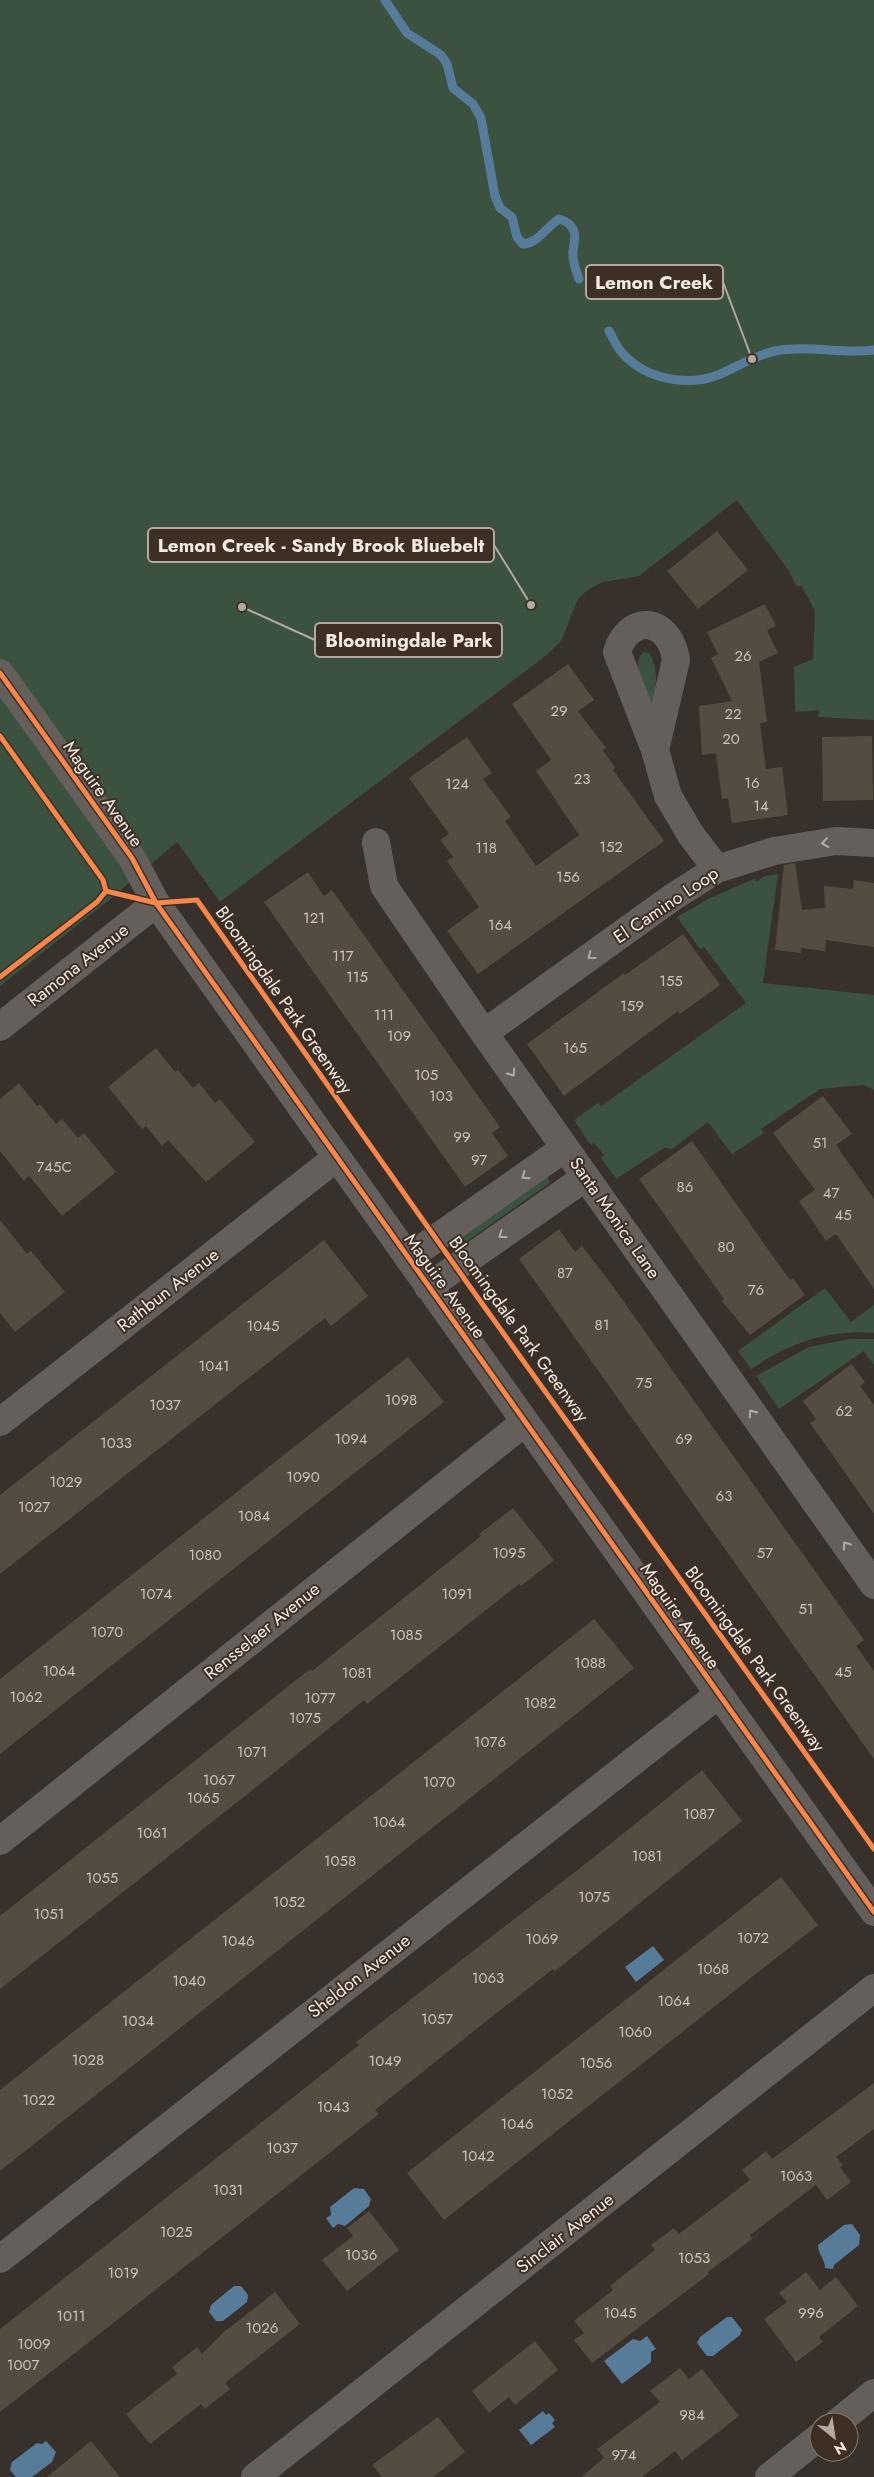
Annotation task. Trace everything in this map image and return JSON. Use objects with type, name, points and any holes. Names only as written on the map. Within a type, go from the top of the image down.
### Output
[{"type":"street","name":"Maguire Avenue","points":[[0,673],[132,858],[156,903],[874,1912]]},
{"type":"street","points":[[655,750],[668,796],[690,835],[717,869]]},
{"type":"street","name":"El Camino Loop","points":[[484,1033],[673,897],[717,869],[774,851],[836,841],[874,844]]},
{"type":"street","name":"Santa Monica Lane","points":[[376,842],[384,886],[484,1033],[874,1585]]},
{"type":"street","name":"Ramona Avenue","points":[[0,1027],[156,903]]},
{"type":"street","points":[[408,1258],[565,1148]]},
{"type":"street","name":"Rathbun Avenue","points":[[0,1422],[336,1158]]},
{"type":"street","points":[[428,1287],[586,1177]]},
{"type":"street","name":"Rensselaer Avenue","points":[[0,1841],[524,1422]]},
{"type":"street","name":"Sheldon Avenue","points":[[0,2259],[718,1694]]},
{"type":"street","name":"Sinclair Avenue","points":[[255,2477],[874,1988]]},
{"type":"street","points":[[850,2412],[874,2393]]},
{"type":"street","points":[[769,2477],[809,2445]]},
{"type":"green space","points":[[0,0],[874,0],[874,720],[818,717],[819,710],[795,712],[794,667],[813,659],[815,611],[801,585],[797,587],[789,571],[737,500],[639,576],[603,582],[589,589],[578,599],[561,641],[548,654],[220,902],[177,842],[108,901],[0,986]]},
{"type":"green space","points":[[644,652],[649,653],[656,672],[655,692],[651,705],[638,670],[640,657]]},
{"type":"green space","points":[[778,874],[763,983],[874,995],[874,1090],[863,1085],[820,1089],[761,1129],[764,1133],[732,1154],[708,1122],[672,1149],[664,1148],[616,1179],[601,1158],[604,1155],[594,1143],[591,1145],[574,1120],[598,1103],[601,1106],[746,1003],[704,947],[700,949],[677,917],[710,898],[754,879],[757,881],[765,876]]},
{"type":"green space","points":[[547,1176],[550,1182],[547,1185],[467,1241],[459,1239],[459,1235]]},
{"type":"green space","points":[[825,1288],[851,1322],[874,1305],[874,1333],[840,1334],[809,1340],[780,1352],[751,1369],[738,1351]]},
{"type":"green space","points":[[850,1339],[874,1339],[874,1365],[864,1351],[779,1409],[756,1376],[809,1347]]},
{"type":"water","points":[[653,1946],[664,1960],[636,1982],[625,1967]]},
{"type":"water","points":[[354,2188],[364,2189],[371,2199],[369,2206],[345,2226],[338,2224],[333,2228],[326,2218],[331,2215],[330,2207]]},
{"type":"water","points":[[852,2224],[860,2235],[859,2245],[834,2265],[833,2269],[825,2268],[818,2245],[844,2225]]},
{"type":"water","points":[[234,2286],[241,2286],[248,2295],[247,2302],[223,2321],[216,2321],[209,2312],[211,2305]]},
{"type":"water","points":[[727,2317],[732,2317],[742,2330],[740,2335],[713,2356],[707,2356],[697,2343],[700,2337]]},
{"type":"water","points":[[647,2336],[656,2349],[651,2352],[651,2362],[622,2384],[604,2361],[633,2339],[640,2341]]},
{"type":"water","points":[[543,2411],[546,2415],[549,2413],[555,2420],[552,2423],[555,2427],[531,2445],[519,2430]]},
{"type":"water","points":[[46,2441],[56,2452],[52,2462],[32,2477],[16,2477],[10,2470],[12,2462],[37,2443],[42,2444]]},
{"type":"building","points":[[717,531],[748,570],[698,609],[667,571]]},
{"type":"building","points":[[765,604],[776,626],[767,630],[778,653],[759,662],[767,722],[760,723],[766,769],[782,767],[788,815],[732,823],[728,798],[722,799],[716,753],[702,755],[699,706],[732,701],[711,658],[718,654],[707,632]]},
{"type":"building","points":[[568,664],[594,700],[578,711],[606,748],[603,750],[615,768],[613,770],[664,841],[478,974],[447,931],[479,907],[447,861],[453,857],[440,840],[449,834],[409,778],[467,737],[492,773],[483,779],[511,817],[505,821],[536,866],[579,835],[536,771],[551,760],[512,704]]},
{"type":"building","points":[[872,736],[873,800],[823,801],[822,737]]},
{"type":"building","points":[[795,863],[802,910],[825,908],[824,886],[853,889],[854,880],[874,883],[874,947],[826,940],[825,951],[801,948],[801,953],[775,950],[784,865]]},
{"type":"building","points":[[308,872],[324,896],[332,890],[500,1127],[492,1133],[508,1156],[465,1187],[264,902]]},
{"type":"building","points":[[683,934],[720,985],[680,1014],[678,1011],[564,1096],[527,1044],[624,973],[625,975]]},
{"type":"building","points":[[156,1048],[175,1072],[178,1070],[193,1088],[199,1083],[215,1103],[220,1099],[255,1142],[206,1182],[168,1140],[162,1146],[146,1126],[142,1129],[108,1087]]},
{"type":"building","points":[[19,1083],[37,1106],[40,1104],[56,1124],[62,1119],[78,1138],[84,1133],[116,1172],[62,1216],[29,1176],[24,1181],[0,1151],[0,1099]]},
{"type":"building","points":[[823,1096],[852,1134],[836,1145],[874,1199],[874,1289],[836,1234],[826,1241],[799,1201],[815,1190],[773,1133]]},
{"type":"building","points":[[692,1141],[790,1280],[793,1278],[805,1295],[750,1335],[722,1301],[724,1299],[639,1179]]},
{"type":"building","points":[[0,1220],[27,1254],[31,1251],[65,1292],[15,1332],[0,1313]]},
{"type":"building","points":[[559,1229],[575,1252],[582,1246],[609,1281],[864,1640],[856,1646],[874,1671],[874,1759],[519,1259]]},
{"type":"building","points":[[324,1240],[368,1296],[331,1326],[325,1318],[0,1574],[0,1495]]},
{"type":"building","points":[[408,1357],[444,1402],[0,1754],[0,1679]]},
{"type":"building","points":[[851,1364],[865,1382],[860,1386],[874,1405],[874,1514],[810,1423],[816,1419],[803,1401]]},
{"type":"building","points":[[513,1508],[554,1560],[521,1586],[519,1584],[367,1704],[364,1700],[0,1989],[0,1916],[310,1669],[312,1671],[380,1617]]},
{"type":"building","points":[[594,1619],[634,1668],[0,2171],[0,2090]]},
{"type":"building","points":[[702,1770],[742,1821],[555,1971],[553,1969],[375,2110],[379,2114],[0,2412],[0,2329],[359,2045],[356,2042],[598,1854]]},
{"type":"building","points":[[781,1877],[818,1925],[444,2220],[407,2173]]},
{"type":"building","points":[[874,2083],[874,2129],[836,2157],[843,2165],[840,2167],[851,2182],[827,2200],[816,2185],[750,2235],[752,2239],[708,2272],[709,2274],[592,2363],[574,2340],[584,2333],[574,2321],[613,2290],[610,2286],[655,2250],[651,2245],[674,2228],[679,2234],[750,2180],[742,2170],[766,2151],[772,2159]]},
{"type":"building","points":[[369,2211],[399,2250],[347,2291],[322,2260],[353,2236],[347,2228]]},
{"type":"building","points":[[806,2272],[820,2290],[836,2277],[858,2306],[819,2337],[823,2342],[796,2362],[764,2319],[787,2302],[779,2293]]},
{"type":"building","points":[[275,2292],[300,2324],[225,2383],[230,2389],[205,2409],[201,2404],[150,2444],[126,2414],[177,2374],[172,2367],[197,2347],[202,2354],[224,2332]]},
{"type":"building","points":[[535,2341],[558,2370],[515,2405],[509,2397],[489,2413],[472,2391]]},
{"type":"building","points":[[680,2368],[689,2379],[702,2369],[739,2416],[682,2460],[675,2451],[642,2477],[581,2477],[604,2458],[597,2449],[660,2402],[650,2391]]},
{"type":"building","points":[[438,2417],[465,2452],[433,2477],[382,2477],[372,2465]]},
{"type":"building","points":[[91,2441],[120,2477],[47,2477]]},
{"type":"waterway","points":[[385,0],[407,33],[441,55],[447,64],[453,88],[473,104],[481,118],[495,196],[500,208],[512,217],[517,237],[523,244],[529,243],[538,238],[554,222],[559,219],[565,221],[574,231],[573,258],[579,279]]},
{"type":"waterway","points":[[609,331],[621,352],[632,363],[655,375],[680,380],[706,379],[753,358],[787,349],[874,350]]},
{"type":"cycle path","points":[[0,673],[132,858],[156,903],[874,1912]]},
{"type":"cycle path","points":[[0,736],[103,880],[106,891],[97,902],[0,977]]},
{"type":"cycle path","name":"Bloomingdale Park Greenway","points":[[106,891],[156,903],[197,900],[468,1284],[874,1849]]},
{"type":"place","name":"Lemon Creek","points":[[752,359]]},
{"type":"place","name":"Lemon Creek - Sandy Brook Bluebelt","points":[[531,605]]},
{"type":"place","name":"Bloomingdale Park","points":[[242,607]]}]
